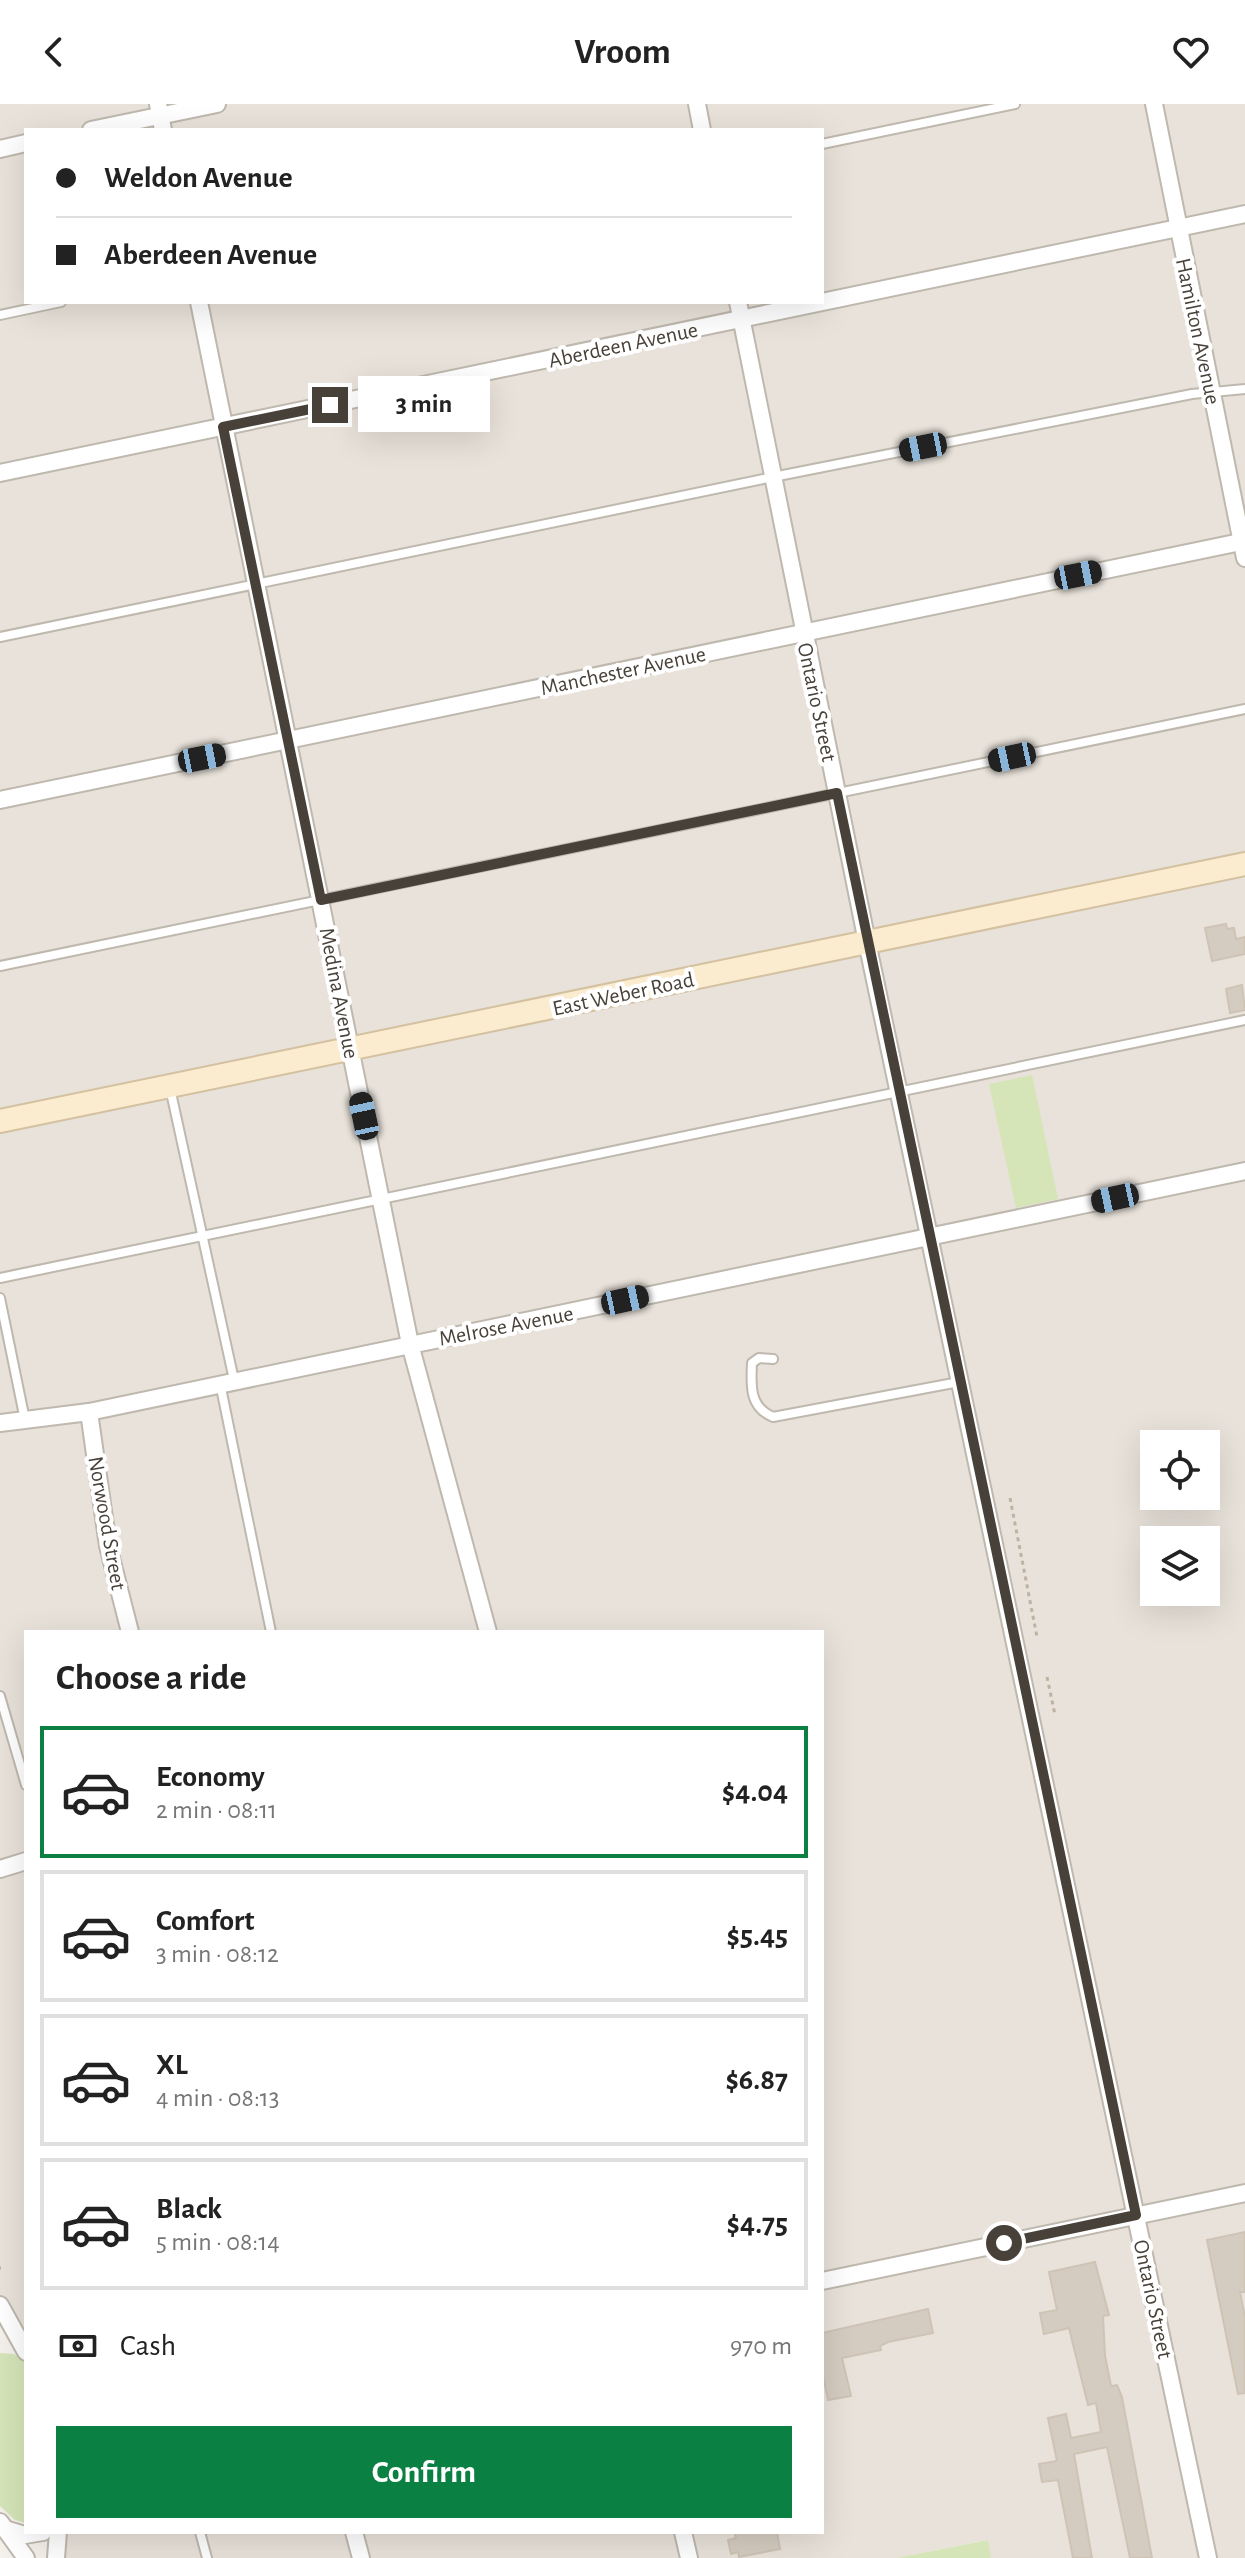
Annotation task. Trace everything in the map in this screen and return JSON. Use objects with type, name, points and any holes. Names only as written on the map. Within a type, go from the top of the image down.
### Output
[{"type":"street","points":[[102,128],[217,104]]},
{"type":"street","points":[[697,104],[702,128]]},
{"type":"street","name":"Hamilton Avenue","points":[[1154,104],[1244,547]]},
{"type":"street","points":[[0,149],[24,143]]},
{"type":"street","name":"Aberdeen Avenue","points":[[824,302],[1245,214]]},
{"type":"street","name":"Medina Avenue","points":[[199,304],[410,1344],[487,1630]]},
{"type":"street","name":"Ontario Street","points":[[738,304],[867,942],[1208,2558]]},
{"type":"street","name":"Aberdeen Avenue","points":[[0,473],[814,304]]},
{"type":"street","name":"Manchester Avenue","points":[[0,800],[804,633],[1244,547]]},
{"type":"street","name":"East Weber Road","points":[[0,1121],[1245,864]]},
{"type":"street","name":"Melrose Avenue","points":[[0,1423],[89,1412],[1245,1171]]},
{"type":"street","name":"Norwood Street","points":[[89,1412],[108,1546],[129,1630]]},
{"type":"street","points":[[0,1869],[24,1862]]},
{"type":"street","points":[[824,2281],[1245,2193]]},
{"type":"street","points":[[0,2305],[24,2349]]},
{"type":"street","points":[[0,2339],[24,2349]]},
{"type":"street","points":[[4,2526],[25,2535],[31,2534]]},
{"type":"street","points":[[4,2526],[26,2558]]},
{"type":"street","points":[[56,2558],[58,2534]]},
{"type":"street","points":[[355,2534],[361,2558]]},
{"type":"street","points":[[683,2534],[689,2558]]},
{"type":"lane","points":[[824,144],[1015,104]]},
{"type":"lane","points":[[0,315],[52,304]]},
{"type":"lane","points":[[0,637],[773,477],[1245,389]]},
{"type":"lane","points":[[0,966],[1245,709]]},
{"type":"lane","points":[[0,1278],[1245,1020]]},
{"type":"lane","points":[[170,1086],[203,1236],[271,1630]]},
{"type":"lane","points":[[0,1298],[25,1421]]},
{"type":"lane","points":[[773,1359],[759,1358],[752,1363],[751,1385],[754,1402],[773,1417],[960,1382]]},
{"type":"lane","points":[[0,1696],[24,1778]]},
{"type":"lane","points":[[201,2534],[207,2558]]},
{"type":"path","points":[[1010,1498],[1037,1637]]},
{"type":"path","points":[[1047,1677],[1055,1715]]},
{"type":"shaded area","points":[[0,104],[1245,104],[1245,2558],[991,2558],[987,2540],[896,2558],[63,2558],[66,2534],[824,2534],[824,1630],[24,1630],[24,2334],[0,2314]]},
{"type":"green space","points":[[1032,1075],[1058,1199],[1016,1208],[989,1084]]},
{"type":"green space","points":[[0,2353],[14,2354],[24,2361],[24,2522],[15,2520],[0,2506]]},
{"type":"green space","points":[[988,2540],[991,2558],[896,2558]]},
{"type":"building","points":[[1226,924],[1227,929],[1234,928],[1236,939],[1245,937],[1245,954],[1212,961],[1205,928]]},
{"type":"building","points":[[1242,985],[1245,1010],[1230,1013],[1226,989]]},
{"type":"building","points":[[1245,2232],[1245,2292],[1240,2292],[1245,2317],[1245,2393],[1238,2394],[1207,2240]]},
{"type":"building","points":[[1095,2262],[1109,2315],[1103,2316],[1105,2356],[1111,2386],[1117,2385],[1122,2397],[1152,2558],[1130,2558],[1107,2447],[1074,2454],[1092,2558],[1073,2558],[1058,2480],[1042,2482],[1039,2464],[1057,2461],[1048,2418],[1066,2414],[1071,2438],[1101,2432],[1096,2403],[1088,2405],[1069,2328],[1044,2334],[1040,2313],[1057,2310],[1049,2272]]},
{"type":"building","points":[[928,2309],[933,2333],[888,2342],[880,2346],[881,2350],[842,2358],[851,2396],[828,2400],[824,2381],[824,2333]]},
{"type":"building","points":[[735,2534],[777,2534],[780,2549],[739,2557],[738,2552],[731,2554],[728,2540],[736,2538]]},
{"type":"route","points":[[330,405],[223,427],[321,900],[837,793],[1136,2215],[1004,2243]]}]
